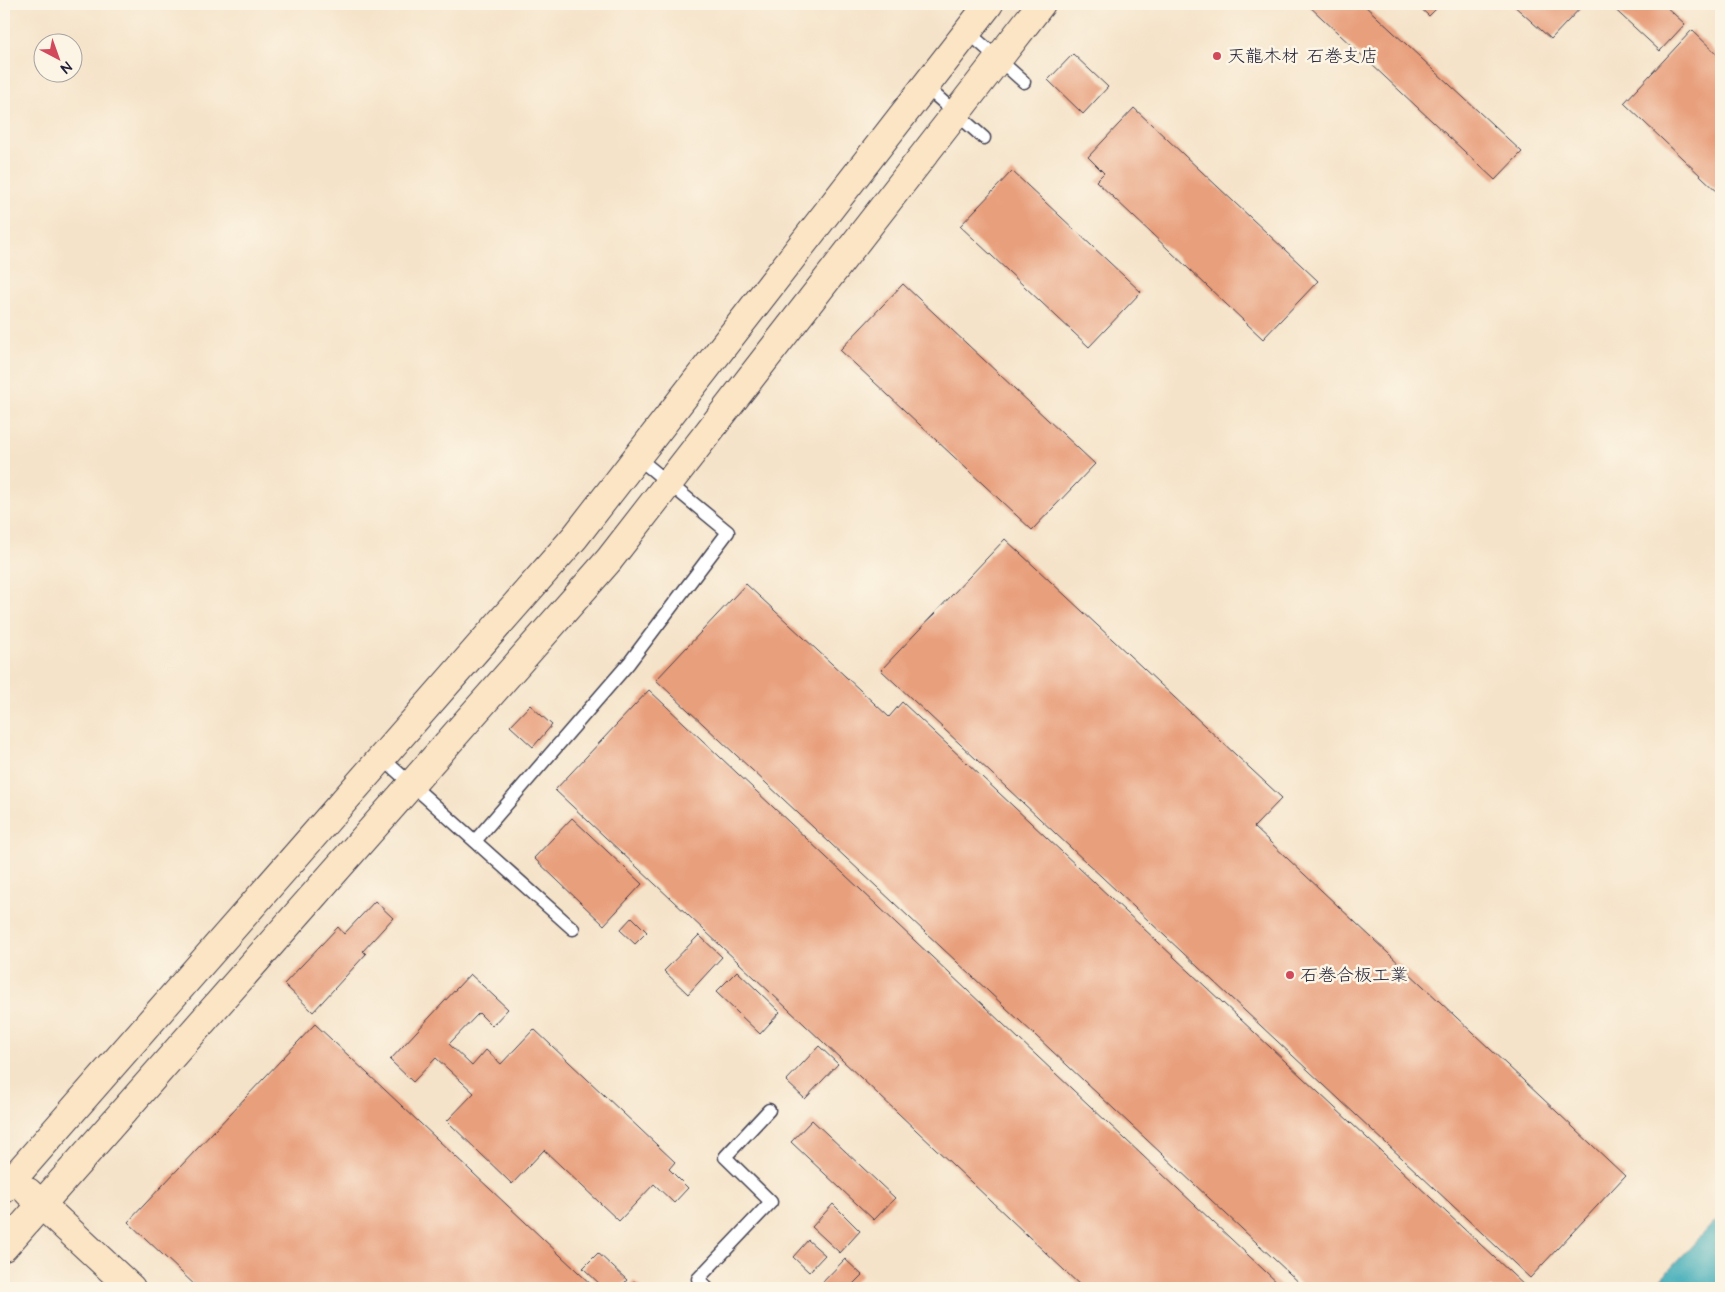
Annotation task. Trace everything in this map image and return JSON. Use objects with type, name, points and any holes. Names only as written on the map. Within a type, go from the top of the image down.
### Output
[{"type":"street","points":[[131,1288],[41,1204],[7,1179],[382,758],[574,538],[989,4]]},
{"type":"street","points":[[4,1247],[609,560],[1041,4]]},
{"type":"lane","points":[[967,32],[1024,82]]},
{"type":"lane","points":[[925,86],[984,138]]},
{"type":"lane","points":[[474,841],[629,663],[728,532],[637,457]]},
{"type":"lane","points":[[382,758],[573,929]]},
{"type":"lane","points":[[707,1288],[698,1279],[771,1202],[725,1157],[769,1110]]},
{"type":"water","points":[[1721,1215],[1721,1288],[1652,1288]]},
{"type":"building","points":[[1307,4],[1363,4],[1522,152],[1495,180]]},
{"type":"building","points":[[1416,4],[1441,4],[1429,16]]},
{"type":"building","points":[[1512,4],[1584,4],[1551,39]]},
{"type":"building","points":[[1609,4],[1663,4],[1685,24],[1660,51]]},
{"type":"building","points":[[1692,30],[1721,58],[1721,195],[1624,103]]},
{"type":"building","points":[[1073,54],[1108,87],[1083,114],[1048,80]]},
{"type":"building","points":[[1134,108],[1318,281],[1263,339],[1096,181],[1104,173],[1088,157]]},
{"type":"building","points":[[1012,171],[1141,292],[1089,347],[960,226]]},
{"type":"building","points":[[903,284],[1095,464],[1032,530],[840,350]]},
{"type":"building","points":[[1005,539],[1282,798],[1254,827],[1625,1176],[1530,1278],[881,670]]},
{"type":"building","points":[[746,584],[889,717],[902,702],[1527,1288],[1305,1288],[656,680]]},
{"type":"building","points":[[649,690],[1283,1288],[1083,1288],[555,790]]},
{"type":"building","points":[[530,705],[552,725],[533,747],[510,726]]},
{"type":"building","points":[[572,818],[642,884],[604,925],[534,858]]},
{"type":"building","points":[[375,901],[393,918],[363,951],[366,954],[313,1012],[284,984],[338,927],[344,934]]},
{"type":"building","points":[[632,917],[647,932],[635,944],[620,930]]},
{"type":"building","points":[[699,935],[722,957],[688,994],[664,971]]},
{"type":"building","points":[[737,971],[780,1012],[760,1034],[716,992]]},
{"type":"building","points":[[470,974],[508,1009],[492,1026],[479,1013],[449,1044],[472,1066],[486,1050],[501,1064],[534,1029],[675,1162],[669,1169],[688,1188],[674,1203],[654,1184],[619,1221],[544,1150],[512,1184],[447,1121],[474,1093],[436,1058],[413,1082],[390,1060]]},
{"type":"building","points":[[315,1024],[595,1288],[198,1288],[128,1222]]},
{"type":"building","points":[[819,1046],[838,1064],[805,1099],[786,1081]]},
{"type":"building","points":[[812,1120],[895,1198],[874,1220],[791,1142]]},
{"type":"building","points":[[833,1204],[860,1231],[840,1253],[812,1227]]},
{"type":"building","points":[[808,1240],[825,1255],[809,1272],[793,1257]]},
{"type":"building","points":[[598,1253],[627,1280],[620,1288],[604,1288],[583,1268]]},
{"type":"building","points":[[845,1259],[862,1275],[849,1288],[822,1288],[819,1286]]},
{"type":"building","points":[[634,1281],[642,1288],[628,1288]]},
{"type":"place","name":"天龍木材 石巻支店","points":[[1217,56]]},
{"type":"place","name":"石巻合板工業","points":[[1290,975]]}]
